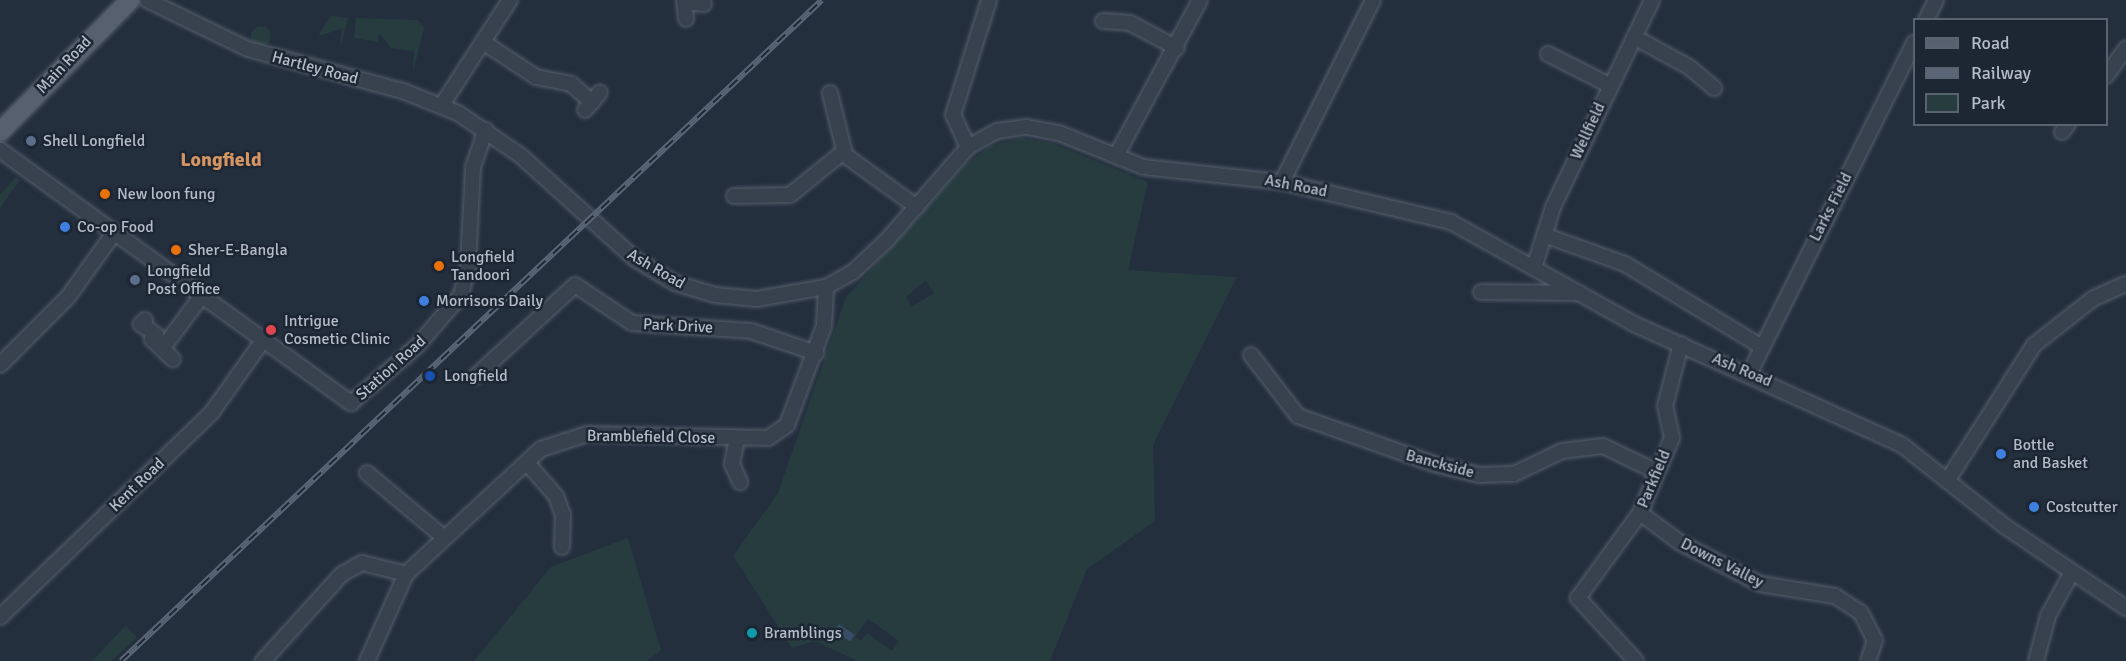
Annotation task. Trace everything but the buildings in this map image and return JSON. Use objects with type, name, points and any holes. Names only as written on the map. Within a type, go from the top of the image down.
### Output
[{"type":"main road","name":"Main Road","points":[[0,132],[130,0]]},
{"type":"street","name":"Hartley Road","points":[[147,0],[248,49],[442,105],[486,130]]},
{"type":"street","points":[[442,105],[510,0]]},
{"type":"street","points":[[968,147],[953,115],[989,0]]},
{"type":"street","points":[[1116,156],[1177,48],[1200,0]]},
{"type":"street","points":[[1282,182],[1373,0]]},
{"type":"street","name":"Wellfield","points":[[1535,266],[1544,235],[1609,85],[1652,0]]},
{"type":"street","points":[[1927,18],[1936,0]]},
{"type":"street","points":[[686,19],[685,1],[704,3]]},
{"type":"street","points":[[1103,21],[1130,23],[1177,48]]},
{"type":"street","points":[[1634,37],[1689,67],[1714,88]]},
{"type":"street","points":[[483,42],[536,77],[573,85],[592,101]]},
{"type":"street","name":"Larks Field","points":[[1750,372],[1913,45]]},
{"type":"street","points":[[2108,73],[2126,48]]},
{"type":"street","points":[[1548,54],[1609,85]]},
{"type":"street","points":[[830,93],[845,154],[917,207]]},
{"type":"street","name":"Ash Road","points":[[486,130],[537,170],[620,248],[675,282],[757,299],[826,287],[853,272],[917,207],[968,147],[997,131],[1027,127],[1059,133],[1116,156],[1172,172],[1282,182],[1451,222],[1535,266],[1579,293],[1681,345],[1750,372],[1902,445],[2072,572],[2126,608]]},
{"type":"street","name":"Station Road","points":[[0,150],[347,403],[417,346],[455,304],[465,284],[472,166],[486,130]]},
{"type":"street","points":[[748,182],[741,196],[793,193],[836,155],[845,154]]},
{"type":"street","points":[[0,365],[68,297],[114,233]]},
{"type":"street","points":[[1544,235],[1625,264],[1762,347]]},
{"type":"street","points":[[1949,478],[2034,345],[2094,298],[2126,284]]},
{"type":"street","name":"Park Drive","points":[[476,376],[575,285],[632,323],[753,332],[816,353]]},
{"type":"street","name":"Bramblefield Close","points":[[367,661],[406,574],[442,536],[541,449],[587,434],[768,438],[787,425],[816,353],[826,287]]},
{"type":"street","points":[[1481,292],[1579,293]]},
{"type":"street","points":[[162,349],[201,297]]},
{"type":"street","points":[[145,320],[141,324],[173,359]]},
{"type":"street","name":"Kent Road","points":[[0,617],[212,412],[262,342]]},
{"type":"street","name":"Parkfield","points":[[1636,661],[1578,598],[1640,513],[1655,471],[1672,438],[1665,406],[1681,345]]},
{"type":"street","name":"Banckside","points":[[1251,355],[1298,416],[1434,464],[1479,475],[1514,474],[1562,451],[1603,447],[1655,471]]},
{"type":"street","points":[[737,438],[732,464],[740,482]]},
{"type":"street","points":[[527,463],[556,496],[563,515],[562,547]]},
{"type":"street","points":[[367,473],[442,536]]},
{"type":"street","name":"Downs Valley","points":[[1640,513],[1679,542],[1760,584],[1835,596],[1861,614],[1875,640],[1868,661]]},
{"type":"street","points":[[263,661],[342,574],[362,563],[406,574]]},
{"type":"street","points":[[2037,661],[2048,616],[2072,572]]},
{"type":"green space","points":[[331,16],[348,18],[339,53],[342,29],[318,36]]},
{"type":"green space","points":[[356,18],[418,20],[424,28],[413,72],[414,51],[391,48],[379,33],[378,42],[354,38]]},
{"type":"green space","points":[[257,26],[265,26],[271,32],[271,40],[265,46],[257,46],[251,40],[251,32]]},
{"type":"green space","points":[[1022,138],[1051,143],[1148,182],[1128,270],[1237,277],[1153,445],[1155,521],[1087,569],[1050,661],[858,661],[815,641],[792,648],[733,556],[778,493],[846,297],[965,165],[990,146]],"holes":[[[926,280],[934,293],[912,307],[906,297]],[[868,619],[899,641],[892,651],[867,633],[861,641],[855,637]]]},
{"type":"green space","points":[[16,177],[20,180],[0,208],[0,195]]},
{"type":"green space","points":[[628,538],[661,650],[647,661],[474,661],[551,567]]},
{"type":"green space","points":[[126,625],[137,638],[111,661],[92,661]]},
{"type":"water","points":[[839,624],[855,635],[850,641],[834,631]]},
{"type":"railway","points":[[121,661],[822,0]]},
{"type":"place","name":"Shell Longfield","points":[[31,141]]},
{"type":"place","name":"New loon fung","points":[[105,194]]},
{"type":"place","name":"Co-op Food","points":[[65,227]]},
{"type":"place","name":"Sher-E-Bangla","points":[[176,250]]},
{"type":"place","name":"Longfield Tandoori","points":[[439,266]]},
{"type":"place","name":"Longfield Post Office","points":[[135,280]]},
{"type":"place","name":"Morrisons Daily","points":[[424,301]]},
{"type":"place","name":"Intrigue Cosmetic Clinic","points":[[271,330]]},
{"type":"place","name":"Longfield","points":[[430,376]]},
{"type":"place","name":"Bottle and Basket","points":[[2001,454]]},
{"type":"place","name":"Costcutter","points":[[2034,507]]},
{"type":"place","name":"Bramblings","points":[[752,633]]},
{"type":"district","name":"Longfield","points":[[221,159]]}]
